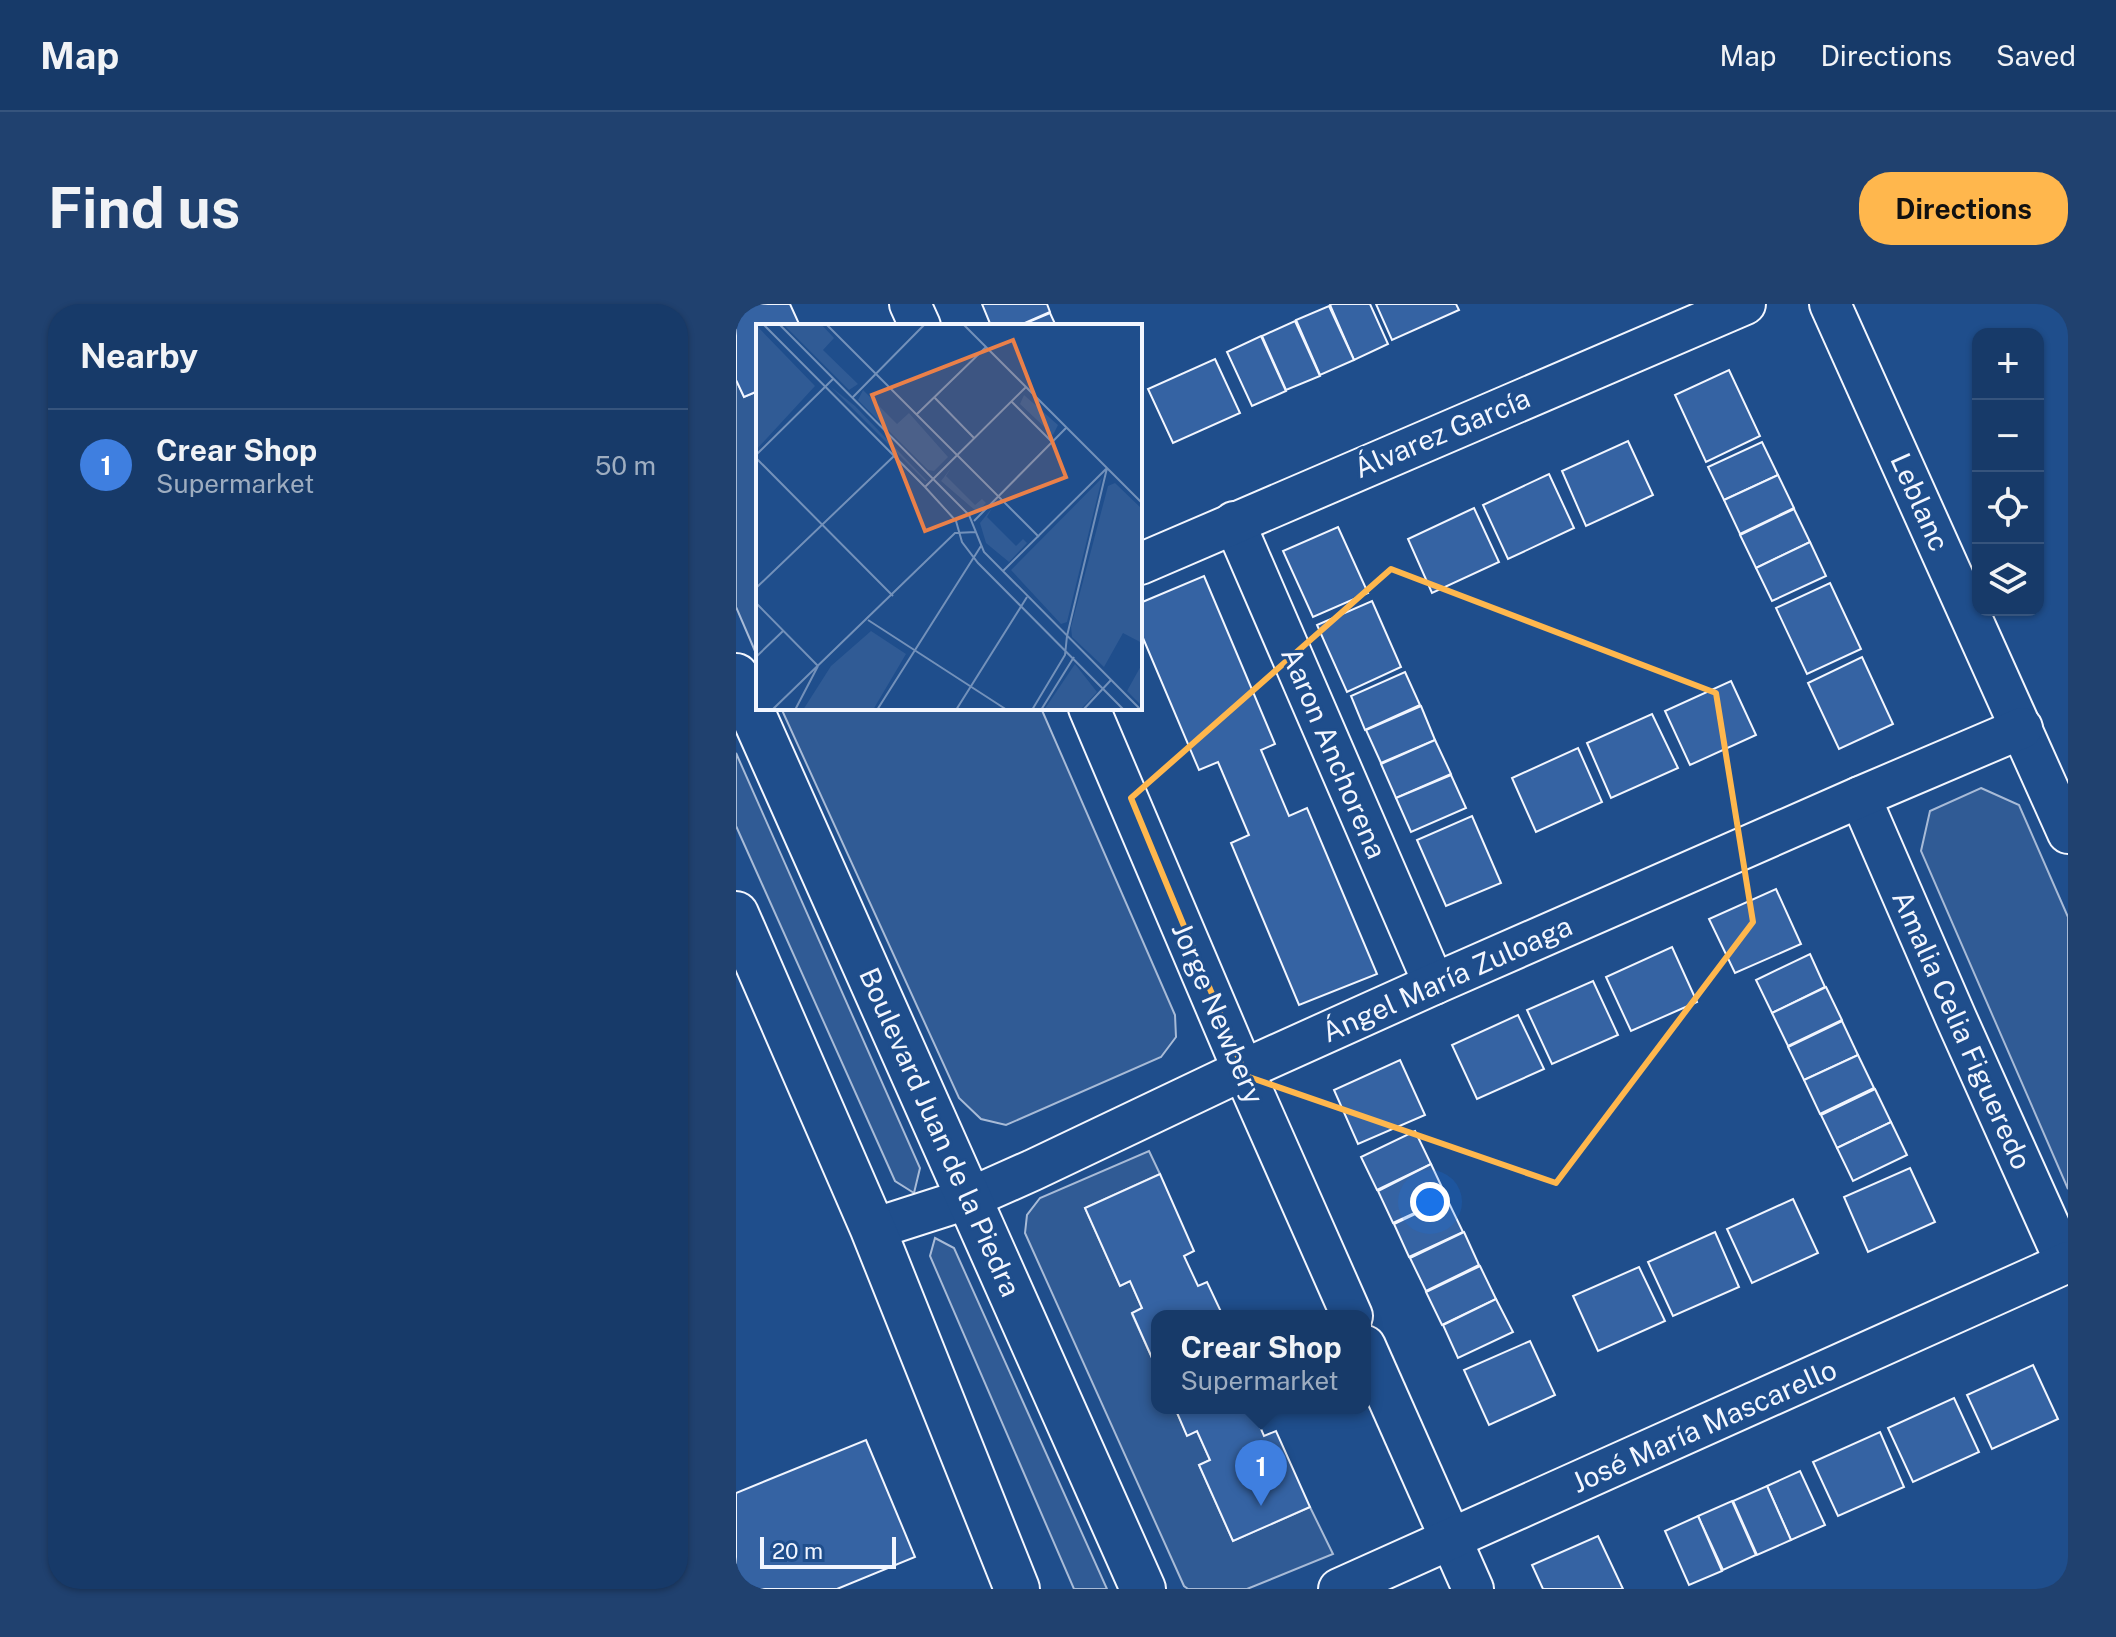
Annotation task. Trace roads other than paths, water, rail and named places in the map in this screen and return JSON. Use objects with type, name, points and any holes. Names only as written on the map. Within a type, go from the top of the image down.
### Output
[{"type":"main road","name":"Boulevard Juan de la Piedra","points":[[736,676],[1143,1589]]},
{"type":"main road","points":[[736,914],[873,1229],[1017,1589]]},
{"type":"street","points":[[910,304],[919,324]]},
{"type":"street","name":"Álvarez García","points":[[1142,563],[1745,304]]},
{"type":"street","name":"Leblanc","points":[[1830,304],[2068,833]]},
{"type":"street","name":"Aaron Anchorena","points":[[1234,522],[1434,984]]},
{"type":"street","name":"Jorge Newbery","points":[[1090,710],[1349,1310]]},
{"type":"street","name":"Ángel María Zuloaga","points":[[873,1229],[970,1198],[1434,984],[2022,728]]},
{"type":"street","name":"Amalia Celia Figueredo","points":[[1860,797],[2067,1262]]},
{"type":"street","name":"José María Mascarello","points":[[1339,1589],[2067,1262]]},
{"type":"street","points":[[1371,1360],[1473,1589]]},
{"type":"place","name":"Crear Shop","points":[[1261,1506]]}]
